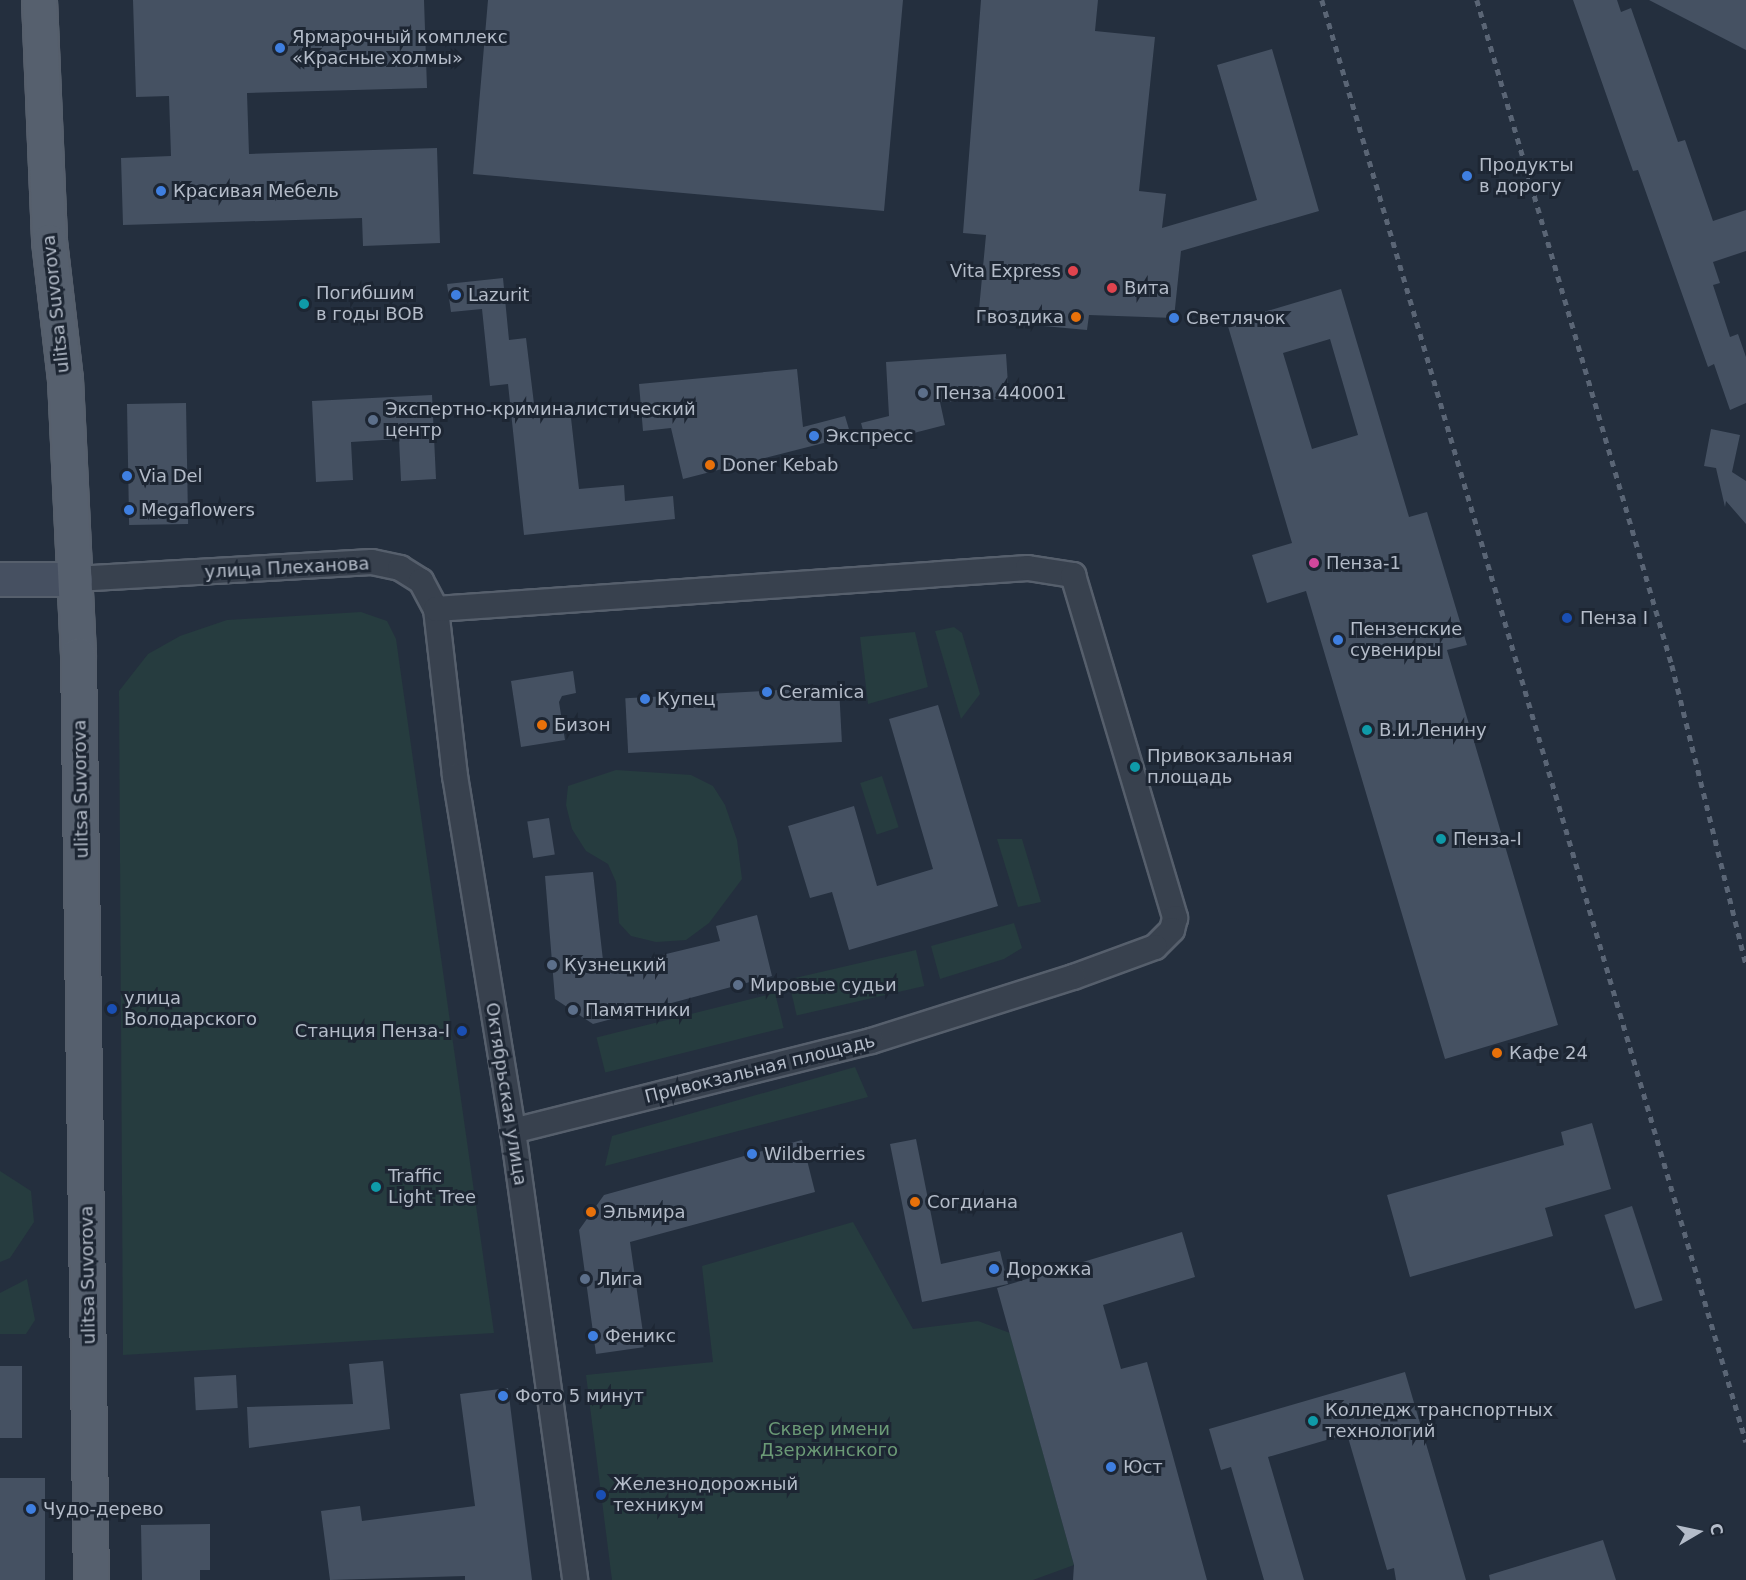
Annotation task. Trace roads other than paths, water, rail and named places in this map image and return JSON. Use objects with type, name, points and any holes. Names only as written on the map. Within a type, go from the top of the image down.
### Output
[{"type":"main road","name":"ulitsa Suvorova","points":[[39,0],[49,241],[65,379],[75,579],[92,1580]]},
{"type":"main road","points":[[0,579],[75,579]]},
{"type":"street","name":"улица Плеханова","points":[[75,579],[372,562],[400,568],[421,581],[436,609]]},
{"type":"street","name":"Привокзальная площадь","points":[[436,609],[693,590],[852,584],[1028,568],[1073,575],[1175,918],[1172,930],[1165,940],[1143,952],[909,1030],[513,1131]]},
{"type":"street","name":"Октябрьская улица","points":[[436,609],[454,776],[513,1131],[575,1580]]},
{"type":"railway","points":[[1322,0],[1746,1442]]},
{"type":"railway","points":[[1477,0],[1672,665],[1746,965]]},
{"type":"place","name":"Ярмарочный комплекс «Красные холмы»","points":[[280,48]]},
{"type":"place","name":"Продукты в дорогу","points":[[1467,176]]},
{"type":"place","name":"Красивая Мебель","points":[[161,191]]},
{"type":"place","name":"Vita Express","points":[[1073,271]]},
{"type":"place","name":"Вита","points":[[1112,288]]},
{"type":"place","name":"Lazurit","points":[[456,295]]},
{"type":"place","name":"Погибшим в годы ВОВ","points":[[304,304]]},
{"type":"place","name":"Гвоздика","points":[[1076,317]]},
{"type":"place","name":"Светлячок","points":[[1174,318]]},
{"type":"place","name":"Пенза 440001","points":[[923,393]]},
{"type":"place","name":"Экспертно-криминалистический центр","points":[[373,420]]},
{"type":"place","name":"Экспресс","points":[[814,436]]},
{"type":"place","name":"Doner Kebab","points":[[710,465]]},
{"type":"place","name":"Via Del","points":[[127,476]]},
{"type":"place","name":"Megaflowers","points":[[129,510]]},
{"type":"place","name":"Пенза-1","points":[[1314,563]]},
{"type":"place","name":"Пенза I","points":[[1567,618]]},
{"type":"place","name":"Пензенские сувениры","points":[[1338,640]]},
{"type":"place","name":"Ceramica","points":[[767,692]]},
{"type":"place","name":"Купец","points":[[645,699]]},
{"type":"place","name":"Бизон","points":[[542,725]]},
{"type":"place","name":"В.И.Ленину","points":[[1367,730]]},
{"type":"place","name":"Привокзальная площадь","points":[[1135,767]]},
{"type":"place","name":"Пенза-I","points":[[1441,839]]},
{"type":"place","name":"Кузнецкий","points":[[552,965]]},
{"type":"place","name":"Мировые судьи","points":[[738,985]]},
{"type":"place","name":"улица Володарского","points":[[112,1009]]},
{"type":"place","name":"Памятники","points":[[573,1010]]},
{"type":"place","name":"Станция Пенза-I","points":[[462,1031]]},
{"type":"place","name":"Кафе 24","points":[[1497,1053]]},
{"type":"place","name":"Wildberries","points":[[752,1154]]},
{"type":"place","name":"Traffic Light Tree","points":[[376,1187]]},
{"type":"place","name":"Согдиана","points":[[915,1202]]},
{"type":"place","name":"Эльмира","points":[[591,1212]]},
{"type":"place","name":"Дорожка","points":[[994,1269]]},
{"type":"place","name":"Лига","points":[[585,1279]]},
{"type":"place","name":"Феникс","points":[[593,1336]]},
{"type":"place","name":"Фото 5 минут","points":[[503,1396]]},
{"type":"place","name":"Колледж транспортных технологий","points":[[1313,1421]]},
{"type":"place","name":"Юст","points":[[1111,1467]]},
{"type":"place","name":"Железнодорожный техникум","points":[[601,1495]]},
{"type":"place","name":"Чудо-дерево","points":[[31,1509]]},
{"type":"park label","name":"Сквер имени Дзержинского","points":[[829,1440]]}]
